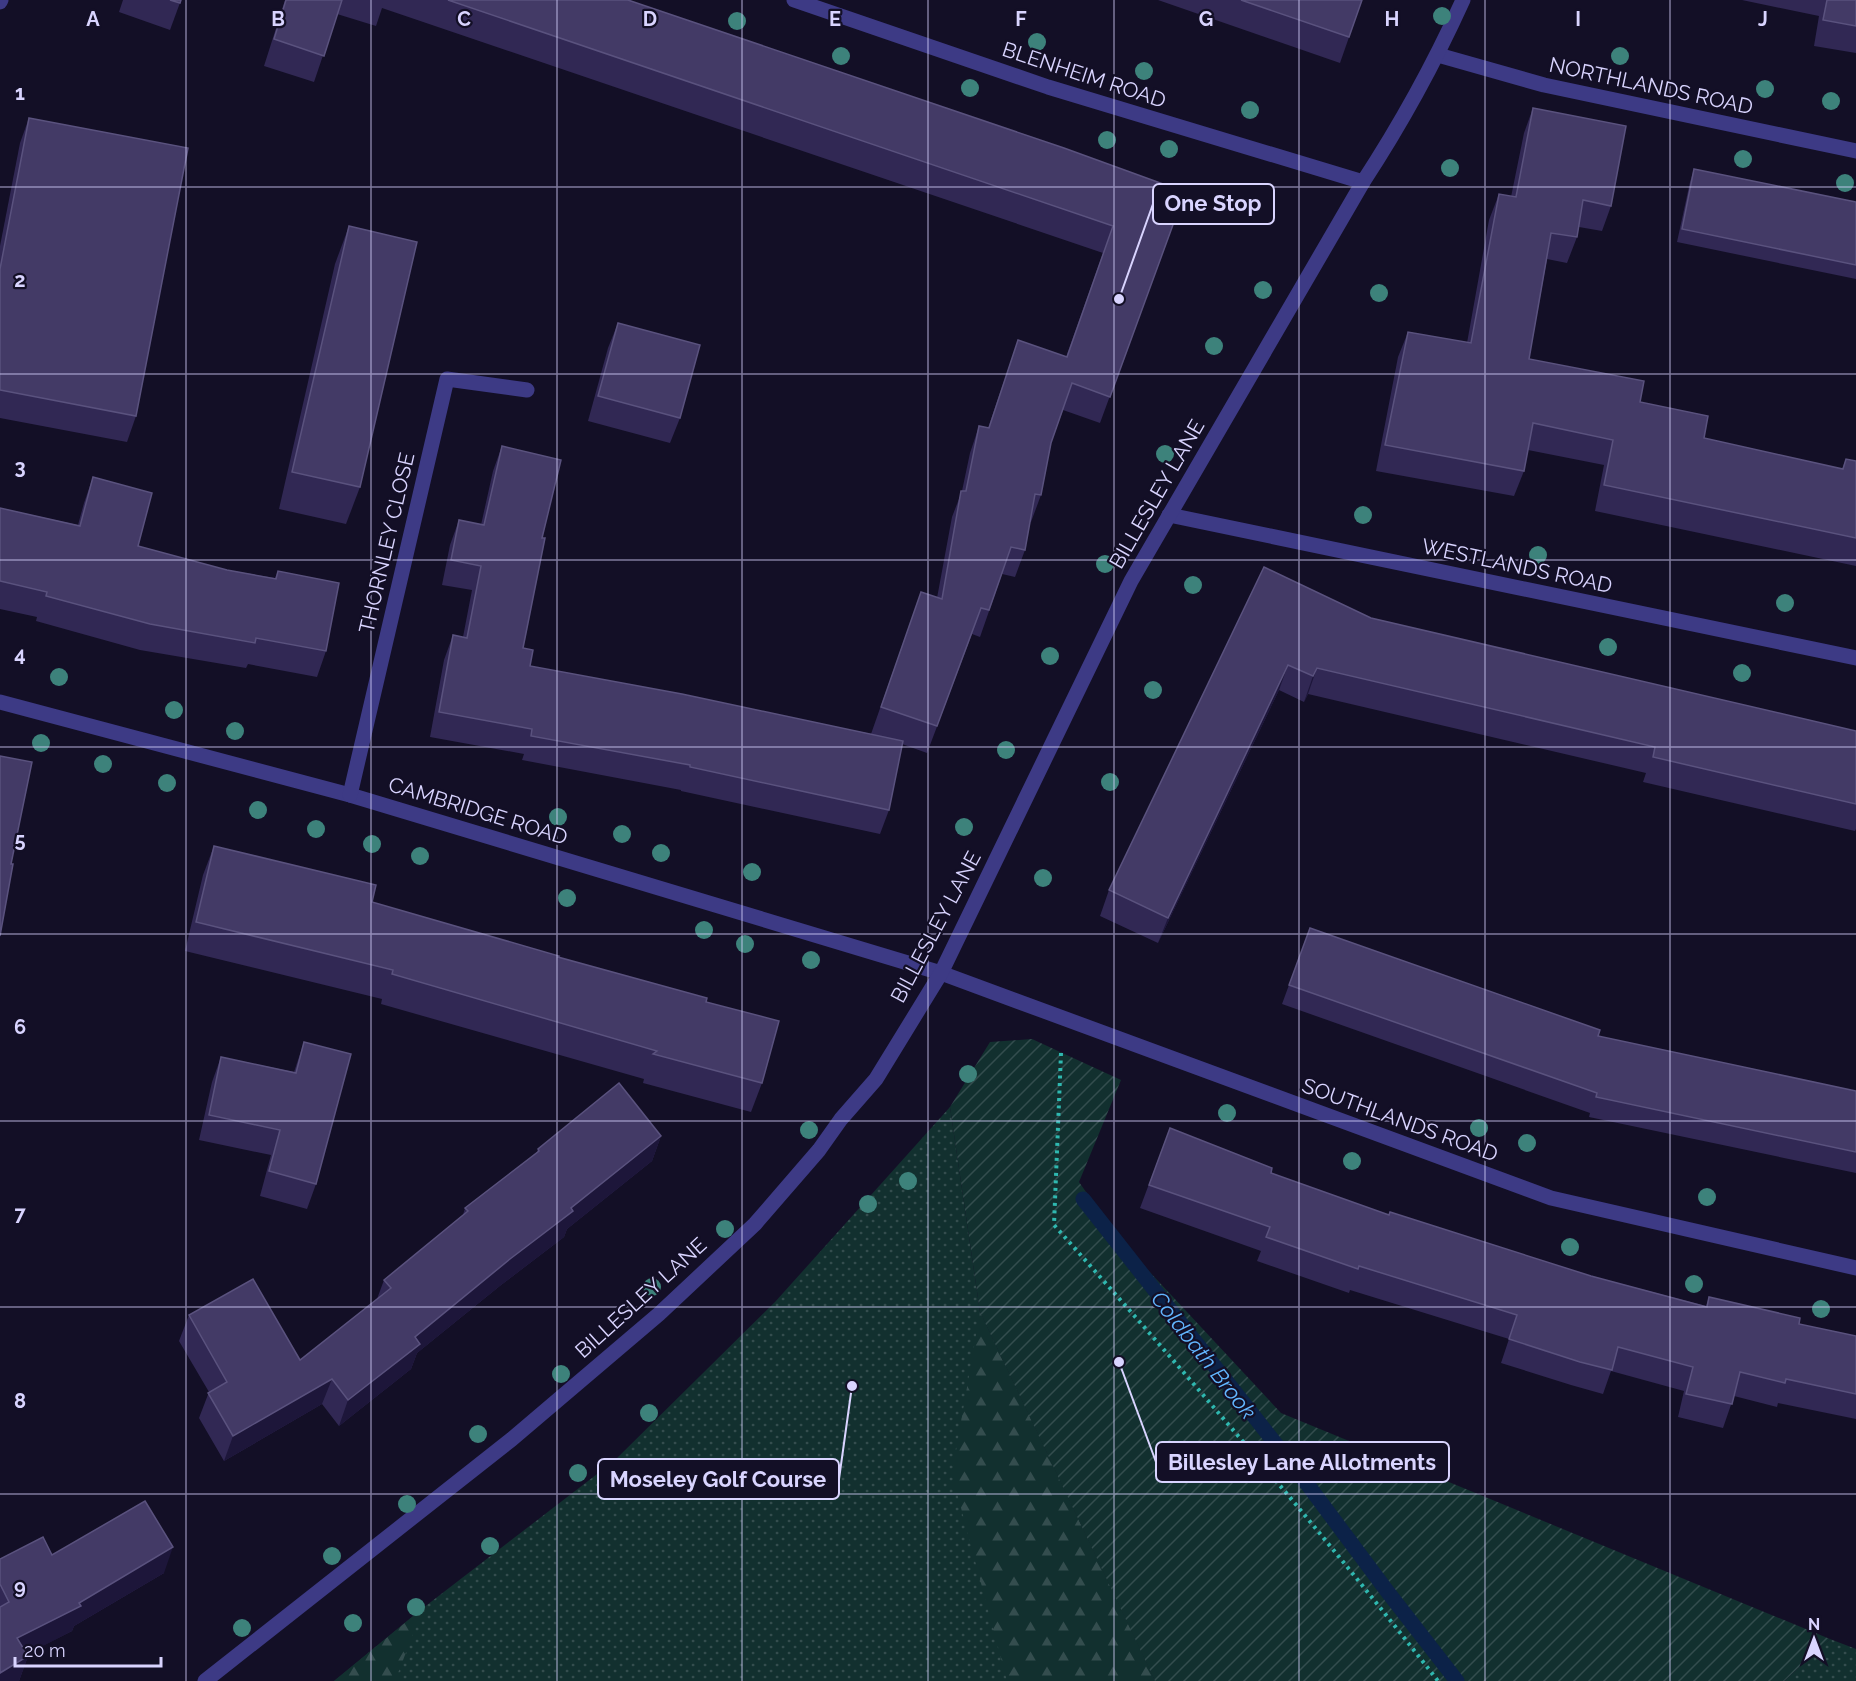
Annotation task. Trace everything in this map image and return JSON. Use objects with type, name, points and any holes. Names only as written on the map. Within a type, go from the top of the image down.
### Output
[{"type":"street","name":"BLENHEIM ROAD","points":[[794,0],[1048,87],[1363,182]]},
{"type":"street","name":"BILLESLEY LANE","points":[[205,1681],[512,1439],[659,1314],[755,1224],[876,1079],[941,973],[1131,581],[1363,182],[1396,132],[1438,55],[1463,0]]},
{"type":"street","name":"NORTHLANDS ROAD","points":[[1438,55],[1544,85],[1856,151]]},
{"type":"street","name":"THORNLEY CLOSE","points":[[350,795],[447,379],[527,390]]},
{"type":"street","name":"WESTLANDS ROAD","points":[[1169,515],[1856,658]]},
{"type":"street","name":"CAMBRIDGE ROAD","points":[[0,702],[350,795],[941,973]]},
{"type":"street","name":"SOUTHLANDS ROAD","points":[[941,973],[1551,1198],[1856,1268]]},
{"type":"path","points":[[1062,1017],[1054,1225],[1141,1322],[1370,1593],[1438,1681]]},
{"type":"green space","points":[[1032,1039],[1121,1080],[1079,1182],[1119,1239],[1281,1413],[1830,1639],[1784,1681],[1155,1681],[980,1312],[950,1107],[990,1042]]},
{"type":"green space","points":[[950,1107],[980,1312],[1155,1681],[334,1681],[423,1608],[614,1461],[775,1302]]},
{"type":"green space","points":[[980,1312],[1155,1681],[1007,1681],[952,1474]]},
{"type":"green space","points":[[423,1608],[395,1681],[334,1681]]},
{"type":"green space","points":[[1830,1639],[1856,1649],[1856,1681],[1784,1681]]},
{"type":"building","points":[[286,0],[342,0],[324,56],[274,39]]},
{"type":"building","points":[[448,0],[628,0],[1064,148],[1185,192],[1110,397],[1072,383],[1051,443],[1041,495],[1035,494],[1025,550],[1011,547],[989,610],[981,608],[937,726],[881,707],[921,592],[942,599],[961,491],[966,491],[979,426],[989,428],[1018,340],[1067,357],[1113,226]]},
{"type":"building","points":[[1241,0],[1362,0],[1349,37]]},
{"type":"building","points":[[1827,0],[1856,0],[1856,26],[1823,20]]},
{"type":"building","points":[[1533,108],[1626,126],[1611,206],[1583,200],[1577,237],[1551,233],[1529,359],[1644,381],[1640,402],[1708,416],[1704,438],[1843,469],[1846,459],[1856,461],[1856,538],[1604,485],[1613,440],[1533,423],[1524,471],[1385,445],[1408,332],[1471,343],[1499,194],[1516,197]]},
{"type":"building","points":[[29,118],[188,148],[136,416],[0,390],[0,269]]},
{"type":"building","points":[[1694,169],[1856,202],[1856,265],[1682,229]]},
{"type":"building","points":[[349,226],[417,242],[360,487],[292,472]]},
{"type":"building","points":[[618,323],[700,345],[680,418],[598,396]]},
{"type":"building","points":[[502,446],[561,460],[542,538],[545,538],[523,648],[533,650],[530,666],[682,694],[903,741],[889,810],[690,767],[690,765],[531,736],[532,729],[439,712],[453,635],[467,638],[481,566],[451,560],[459,520],[484,525]]},
{"type":"building","points":[[93,477],[152,493],[138,546],[227,570],[276,579],[278,571],[339,583],[326,651],[256,638],[255,643],[150,624],[46,596],[47,592],[0,581],[0,508],[80,526]]},
{"type":"building","points":[[1264,567],[1371,618],[1856,731],[1856,804],[1653,757],[1655,747],[1317,668],[1313,676],[1288,665],[1168,918],[1109,890]]},
{"type":"building","points":[[0,756],[32,762],[11,864],[13,864],[0,936]]},
{"type":"building","points":[[214,846],[376,885],[372,902],[707,998],[706,1002],[779,1021],[762,1083],[653,1054],[657,1051],[392,974],[393,970],[196,922]]},
{"type":"building","points":[[1310,928],[1600,1030],[1598,1036],[1856,1091],[1856,1152],[1596,1097],[1597,1093],[1289,985]]},
{"type":"building","points":[[304,1042],[351,1054],[316,1184],[269,1171],[280,1130],[209,1115],[221,1057],[296,1073]]},
{"type":"building","points":[[619,1083],[661,1136],[571,1208],[573,1211],[415,1337],[420,1344],[348,1400],[332,1379],[233,1436],[208,1393],[227,1382],[189,1315],[253,1279],[300,1360],[391,1288],[384,1280],[468,1211],[465,1208],[539,1151],[538,1149]]},
{"type":"building","points":[[1170,1128],[1272,1168],[1271,1173],[1389,1215],[1390,1212],[1591,1276],[1707,1307],[1709,1297],[1800,1318],[1799,1324],[1856,1336],[1856,1394],[1786,1379],[1785,1383],[1740,1372],[1732,1404],[1686,1394],[1693,1367],[1618,1347],[1612,1370],[1509,1339],[1517,1315],[1359,1266],[1358,1269],[1266,1237],[1270,1227],[1149,1185]]},
{"type":"building","points":[[145,1501],[173,1547],[79,1603],[81,1606],[17,1638],[28,1656],[0,1673],[0,1607],[9,1602],[0,1584],[0,1559],[43,1537],[52,1555]]},
{"type":"waterway","name":"Coldbath Brook","points":[[1083,1199],[1308,1485],[1457,1681]]},
{"type":"place","name":"One Stop","points":[[1119,299]]},
{"type":"place","name":"Billesley Lane Allotments","points":[[1119,1362]]},
{"type":"place","name":"Moseley Golf Course","points":[[852,1386]]}]
